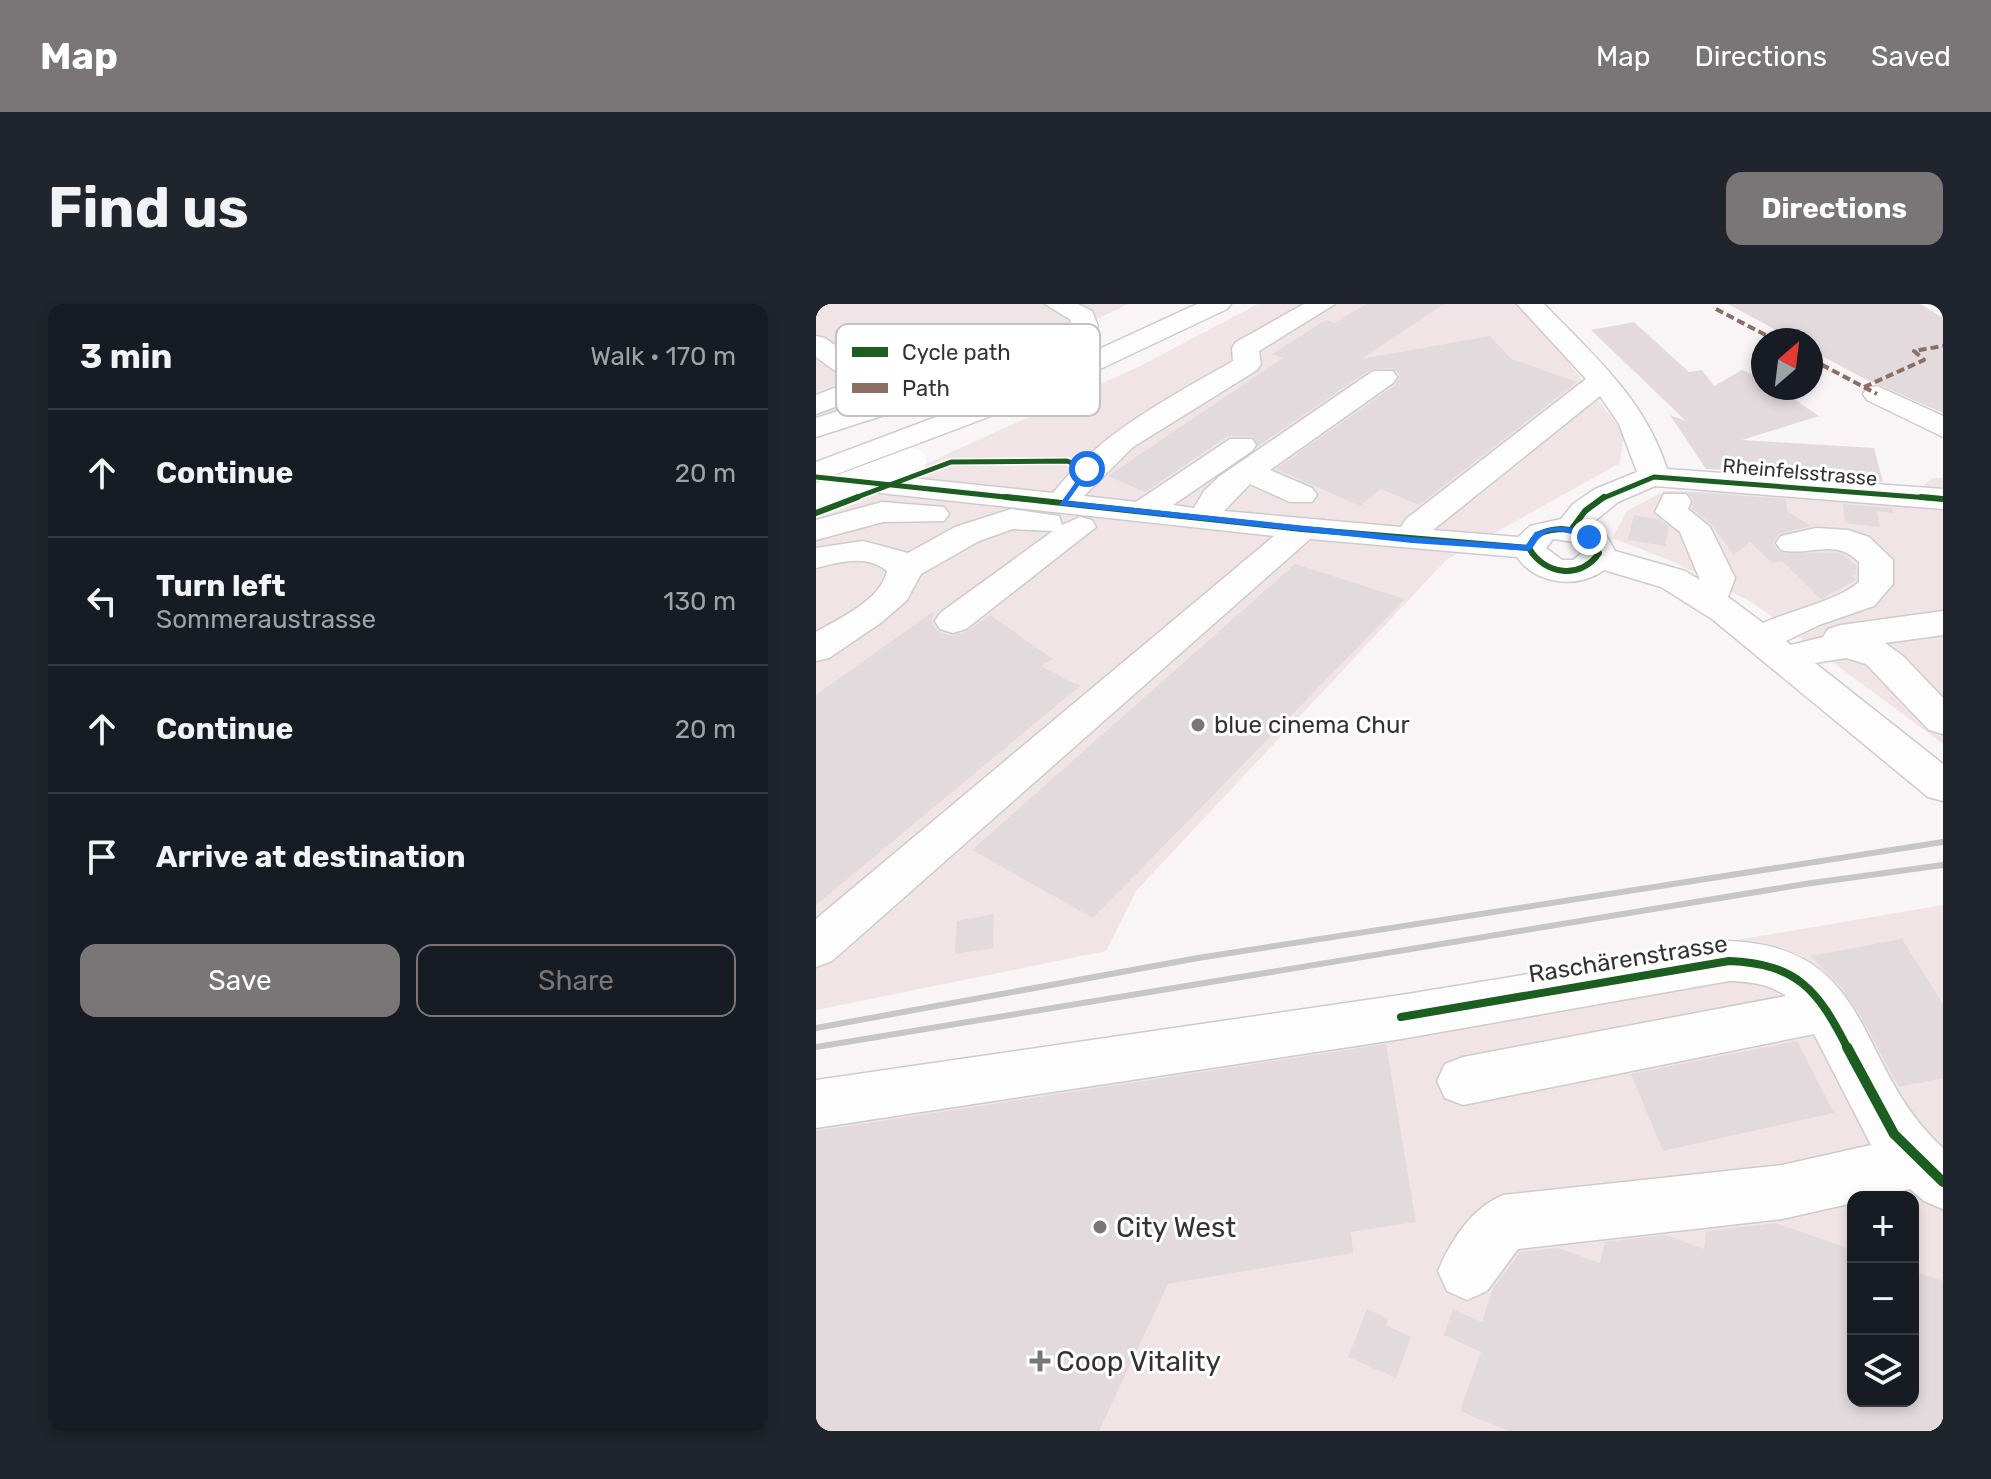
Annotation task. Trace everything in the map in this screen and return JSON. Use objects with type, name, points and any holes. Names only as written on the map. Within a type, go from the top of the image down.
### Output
[{"type":"main road","points":[[1058,304],[1083,316],[1085,324]]},
{"type":"main road","points":[[1100,338],[1175,304]]},
{"type":"main road","points":[[1100,360],[1218,304]]},
{"type":"main road","points":[[1100,377],[1242,304]]},
{"type":"main road","points":[[953,621],[1071,515],[1077,465],[1247,364],[1245,348],[1322,304]]},
{"type":"main road","points":[[1530,304],[1604,379],[1638,427],[1663,501]]},
{"type":"main road","points":[[1100,329],[1109,325]]},
{"type":"main road","points":[[816,344],[836,359]]},
{"type":"main road","points":[[1204,518],[1215,498],[1248,472],[1383,377]]},
{"type":"main road","points":[[1412,540],[1418,526],[1604,379]]},
{"type":"main road","points":[[1877,394],[1943,428]]},
{"type":"main road","points":[[816,405],[836,397]]},
{"type":"main road","points":[[1142,512],[1303,404]]},
{"type":"main road","points":[[816,456],[903,416]]},
{"type":"main road","points":[[816,456],[916,416]]},
{"type":"main road","points":[[816,456],[870,454],[965,416]]},
{"type":"main road","points":[[816,498],[1022,416]]},
{"type":"main road","points":[[816,456],[1071,515],[1288,525]]},
{"type":"main road","points":[[1248,472],[1288,525]]},
{"type":"main road","points":[[1571,530],[1588,509],[1629,485],[1663,501],[1711,537],[1718,578],[1709,600]]},
{"type":"main road","name":"Rheinfelsstrasse","points":[[1663,501],[1943,499]]},
{"type":"main road","points":[[816,530],[882,512],[1011,519],[1142,512],[1412,540],[1529,548],[1540,563],[1565,571],[1582,569],[1598,557]]},
{"type":"main road","points":[[816,649],[887,601],[900,587],[905,569],[967,534],[1011,519]]},
{"type":"main road","points":[[1138,651],[1288,525]]},
{"type":"main road","points":[[816,947],[1288,525]]},
{"type":"main road","points":[[1529,548],[1538,534],[1571,530],[1594,541],[1598,557]]},
{"type":"main road","points":[[1785,645],[1805,617],[1857,602],[1869,594],[1878,575],[1876,560],[1847,539],[1830,535],[1793,543]]},
{"type":"main road","points":[[816,558],[864,551],[895,559],[905,569]]},
{"type":"main road","points":[[1598,557],[1673,579],[1785,645],[1943,786]]},
{"type":"main road","points":[[1785,645],[1810,632],[1889,617]]},
{"type":"main road","points":[[1785,645],[1943,623]]},
{"type":"main road","points":[[1785,645],[1859,646],[1880,654],[1943,720]]},
{"type":"main road","name":"Raschärenstrasse","points":[[816,1104],[1401,1017],[1729,961],[1761,962],[1791,973],[1817,993],[1874,1102],[1929,1172]]},
{"type":"main road","points":[[1463,1081],[1825,1010]]},
{"type":"main road","points":[[1467,1271],[1503,1223],[1929,1172]]},
{"type":"shaded area","points":[[816,304],[1128,304],[1087,324],[836,324],[836,410],[816,416]]},
{"type":"shaded area","points":[[1258,304],[1522,304],[1624,433],[1620,463],[1446,560],[1136,891],[1106,951],[816,1010],[816,507],[930,462],[1031,416],[1100,416],[1100,384]]},
{"type":"shaded area","points":[[1932,478],[1943,478],[1943,744],[1753,603],[1672,561],[1612,538],[1627,511],[1664,491],[1912,496]]},
{"type":"shaded area","points":[[1943,905],[1943,1431],[816,1431],[816,1080],[1395,998]]},
{"type":"building","points":[[1366,304],[1444,304],[1361,359],[1490,336],[1511,359],[1577,382],[1419,505],[1381,489],[1360,506],[1276,469],[1395,385],[1400,375],[1393,368],[1371,369],[1258,446],[1252,436],[1228,436],[1145,492],[1108,476],[1283,358],[1272,354],[1326,320],[1334,323]]},
{"type":"building","points":[[1728,304],[1920,304],[1943,318],[1943,413],[1863,378],[1823,356],[1823,328],[1772,328]]},
{"type":"building","points":[[1634,322],[1689,372],[1702,370],[1714,386],[1742,370],[1751,374],[1751,400],[1796,400],[1819,416],[1742,440],[1874,448],[1883,482],[1841,479],[1840,474],[1706,469],[1670,415],[1686,421],[1591,330]]},
{"type":"building","points":[[1687,492],[1786,499],[1787,511],[1811,526],[1779,534],[1773,543],[1779,552],[1840,553],[1856,565],[1856,575],[1852,576],[1856,580],[1821,599],[1782,561],[1772,563],[1750,542],[1734,555],[1712,525],[1692,508],[1693,499]]},
{"type":"building","points":[[1843,504],[1892,508],[1893,513],[1877,511],[1880,527],[1845,523]]},
{"type":"building","points":[[1634,515],[1659,519],[1669,527],[1665,546],[1628,540]]},
{"type":"building","name":"blue cinema Chur","points":[[1295,564],[1405,599],[1093,918],[972,850]]},
{"type":"building","points":[[934,611],[932,623],[937,631],[952,636],[968,631],[990,615],[1053,659],[1041,666],[1080,686],[816,905],[816,695]]},
{"type":"building","points":[[994,914],[993,948],[955,954],[957,921]]},
{"type":"building","points":[[1902,939],[1943,1004],[1943,1078],[1899,1087],[1860,1015],[1840,986],[1811,956]]},
{"type":"building","points":[[1797,1041],[1834,1113],[1663,1151],[1631,1074]]},
{"type":"building","name":"City West","points":[[1386,1044],[1416,1222],[1351,1232],[1353,1253],[1168,1284],[1099,1431],[816,1431],[816,1131]]},
{"type":"building","points":[[1776,1223],[1847,1248],[1847,1407],[1919,1407],[1919,1273],[1943,1281],[1943,1431],[1508,1431],[1460,1411],[1481,1352],[1444,1335],[1453,1309],[1482,1322],[1492,1290],[1520,1252],[1558,1248],[1600,1263],[1605,1242],[1666,1235],[1704,1249],[1706,1231]]},
{"type":"building","points":[[1367,1309],[1389,1319],[1386,1325],[1411,1337],[1396,1378],[1348,1357]]},
{"type":"railway","points":[[816,1028],[1198,958],[1943,842]]},
{"type":"railway","points":[[816,1047],[1805,884],[1943,865]]},
{"type":"marked path","points":[[1937,304],[1943,308]]},
{"type":"marked path","points":[[1716,309],[1752,328]]},
{"type":"marked path","points":[[1864,387],[1924,360],[1914,351],[1943,346]]},
{"type":"marked path","points":[[1823,365],[1877,394]]},
{"type":"cycle path","points":[[816,513],[951,462],[1067,461],[1087,469]]},
{"type":"cycle path","points":[[816,477],[1302,529],[1529,548]]},
{"type":"cycle path","points":[[1571,530],[1595,503],[1619,489],[1654,477],[1943,499]]},
{"type":"cycle path","points":[[1562,529],[1580,532],[1594,542],[1599,553],[1593,562],[1585,568],[1563,571],[1552,569],[1534,557],[1529,548],[1533,538],[1546,531],[1562,529]]},
{"type":"cycle path","points":[[1401,1017],[1729,961],[1774,966],[1803,981],[1815,995],[1837,1028],[1886,1123],[1912,1155],[1943,1182]]},
{"type":"place","name":"blue cinema Chur","points":[[1198,725]]},
{"type":"place","name":"City West","points":[[1100,1227]]},
{"type":"place","name":"Coop Vitality","points":[[1040,1361]]},
{"type":"route","points":[[1087,469],[1062,503],[1412,540],[1529,548],[1538,534],[1553,529],[1578,531],[1589,537]]}]
